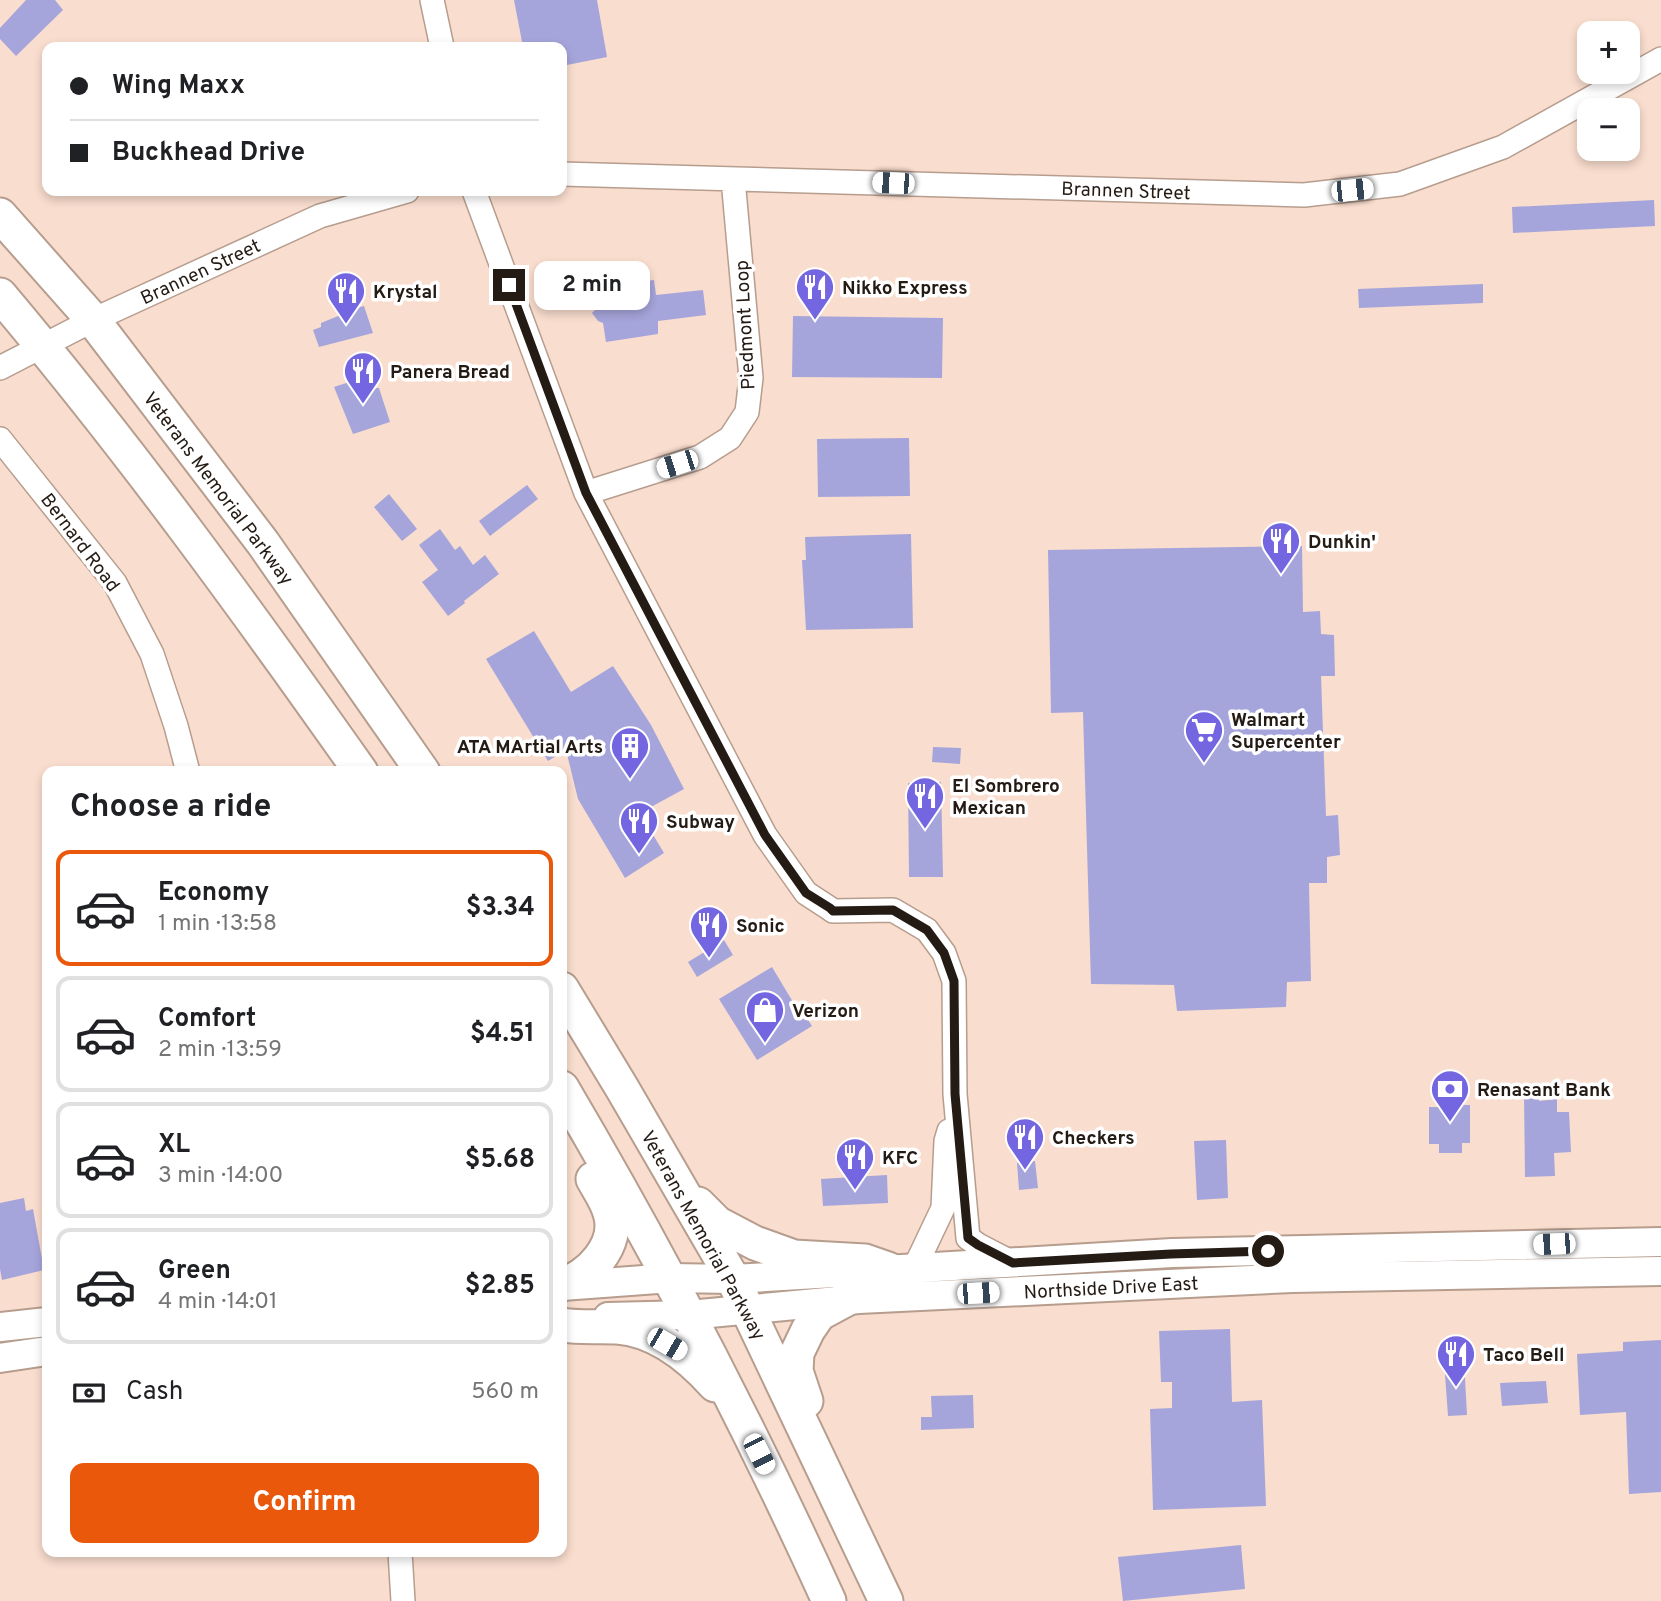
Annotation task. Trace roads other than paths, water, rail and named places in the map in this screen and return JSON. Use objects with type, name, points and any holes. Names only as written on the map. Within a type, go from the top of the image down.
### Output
[{"type":"highway","name":"Veterans Memorial Parkway","points":[[0,215],[93,320],[262,543],[419,766]]},
{"type":"highway","points":[[0,295],[137,463],[264,634],[357,766]]},
{"type":"highway","name":"Veterans Memorial Parkway","points":[[567,997],[740,1293],[887,1601]]},
{"type":"highway","points":[[567,1097],[671,1278],[793,1521],[829,1601]]},
{"type":"highway","points":[[567,1131],[611,1216],[610,1235],[604,1254],[590,1270],[567,1282]]},
{"type":"highway","points":[[678,1185],[717,1223],[755,1243],[794,1257],[864,1261],[901,1268]]},
{"type":"highway","points":[[845,1300],[819,1314],[797,1353],[796,1371],[801,1389],[850,1491],[895,1601]]},
{"type":"highway","points":[[567,1325],[620,1327],[652,1335],[682,1353],[737,1409]]},
{"type":"main road","name":"Northside Drive East","points":[[567,1318],[689,1315],[740,1293],[901,1268],[1171,1254],[1661,1242]]},
{"type":"main road","name":"Northside Drive East","points":[[567,1285],[671,1278],[740,1293],[845,1300],[1292,1278],[1661,1271]]},
{"type":"main road","points":[[0,1327],[42,1323]]},
{"type":"main road","points":[[3,1357],[42,1352]]},
{"type":"street","points":[[432,0],[441,42]]},
{"type":"street","name":"Brannen Street","points":[[567,174],[1304,195],[1400,184],[1503,147],[1661,59]]},
{"type":"street","name":"Piedmont Loop","points":[[586,493],[700,457],[730,438],[747,412],[751,377],[733,179]]},
{"type":"street","name":"Brannen Street","points":[[0,368],[93,320],[320,216],[390,196]]},
{"type":"street","points":[[476,196],[586,493],[765,835],[806,893],[833,911],[893,910],[927,930],[944,953],[954,981],[956,1108],[968,1238],[1013,1263]]},
{"type":"street","name":"Bernard Road","points":[[0,439],[115,583],[152,654],[186,766]]},
{"type":"street","points":[[901,1268],[943,1208],[946,1141],[956,1108]]},
{"type":"street","points":[[400,1557],[403,1601]]},
{"type":"place","name":"Nikko Express","points":[[815,321]]},
{"type":"place","name":"Krystal","points":[[346,325]]},
{"type":"place","name":"Panera Bread","points":[[363,405]]},
{"type":"place","name":"Dunkin'","points":[[1281,575]]},
{"type":"place","name":"Walmart Supercenter","points":[[1204,764]]},
{"type":"place","name":"ATA MArtial Arts","points":[[630,780]]},
{"type":"place","name":"El Sombrero Mexican","points":[[925,830]]},
{"type":"place","name":"Subway","points":[[639,855]]},
{"type":"place","name":"Sonic","points":[[709,959]]},
{"type":"place","name":"Verizon","points":[[765,1044]]},
{"type":"place","name":"Renasant Bank","points":[[1450,1123]]},
{"type":"place","name":"Checkers","points":[[1025,1171]]},
{"type":"place","name":"KFC","points":[[855,1191]]},
{"type":"place","name":"Taco Bell","points":[[1456,1388]]}]
